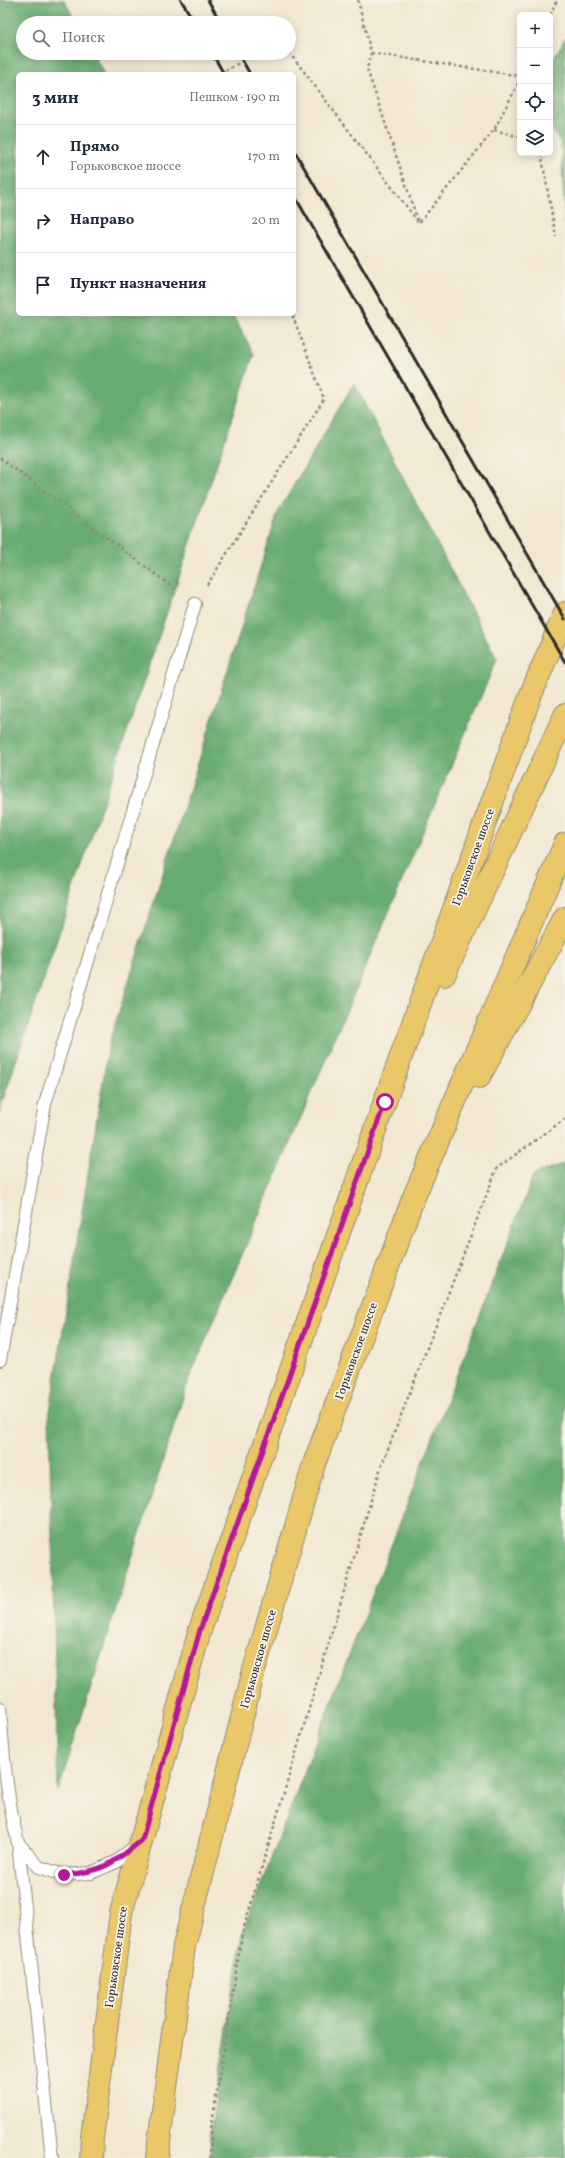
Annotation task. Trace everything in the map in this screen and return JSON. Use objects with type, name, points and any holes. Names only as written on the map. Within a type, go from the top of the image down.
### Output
[{"type":"main road","name":"Горьковское шоссе","points":[[91,2158],[92,2138],[121,1913],[200,1630],[385,1102],[531,694],[565,613]]},
{"type":"main road","name":"Горьковское шоссе","points":[[385,1102],[565,715]]},
{"type":"main road","name":"Горьковское шоссе","points":[[157,2158],[184,1946],[253,1674],[314,1464],[413,1199],[565,844]]},
{"type":"main road","name":"Горьковское шоссе","points":[[413,1199],[565,918]]},
{"type":"lane","points":[[0,1360],[45,1104],[195,604]]},
{"type":"lane","points":[[0,1708],[3,1760],[9,1805],[18,1844],[52,2158]]},
{"type":"lane","points":[[18,1844],[40,1867],[64,1875],[91,1872],[116,1862],[142,1840]]},
{"type":"path","points":[[358,0],[371,53],[367,69],[419,223]]},
{"type":"path","points":[[551,12],[557,0]]},
{"type":"path","points":[[371,53],[517,76]]},
{"type":"path","points":[[223,72],[244,60]]},
{"type":"path","points":[[295,60],[419,223]]},
{"type":"path","points":[[419,223],[494,130],[518,84]]},
{"type":"path","points":[[494,130],[517,136]]},
{"type":"path","points":[[542,156],[556,237]]},
{"type":"path","points":[[0,458],[195,604],[324,399],[293,316]]},
{"type":"path","points":[[210,2158],[211,2129],[242,1934],[381,1467],[497,1168],[565,1119]]},
{"type":"green space","points":[[0,0],[64,0],[73,16],[16,16],[16,60],[97,60],[103,72],[16,72],[16,316],[233,316],[254,354],[1,1106],[0,1114]]},
{"type":"green space","points":[[565,38],[565,223],[561,144],[553,130],[553,60]]},
{"type":"green space","points":[[354,383],[497,659],[189,1379],[58,1791],[49,1417],[109,1043],[278,512]]},
{"type":"green space","points":[[565,1163],[565,2158],[210,2158],[211,2129],[242,1934],[534,1174]]},
{"type":"railway","points":[[181,0],[191,16]]},
{"type":"railway","points":[[208,0],[217,16]]},
{"type":"railway","points":[[216,60],[223,72]]},
{"type":"railway","points":[[242,60],[249,72]]},
{"type":"railway","points":[[296,153],[565,619]]},
{"type":"railway","points":[[296,198],[565,662]]},
{"type":"route","points":[[64,1875],[91,1872],[116,1862],[142,1840],[200,1630],[385,1102]]}]
